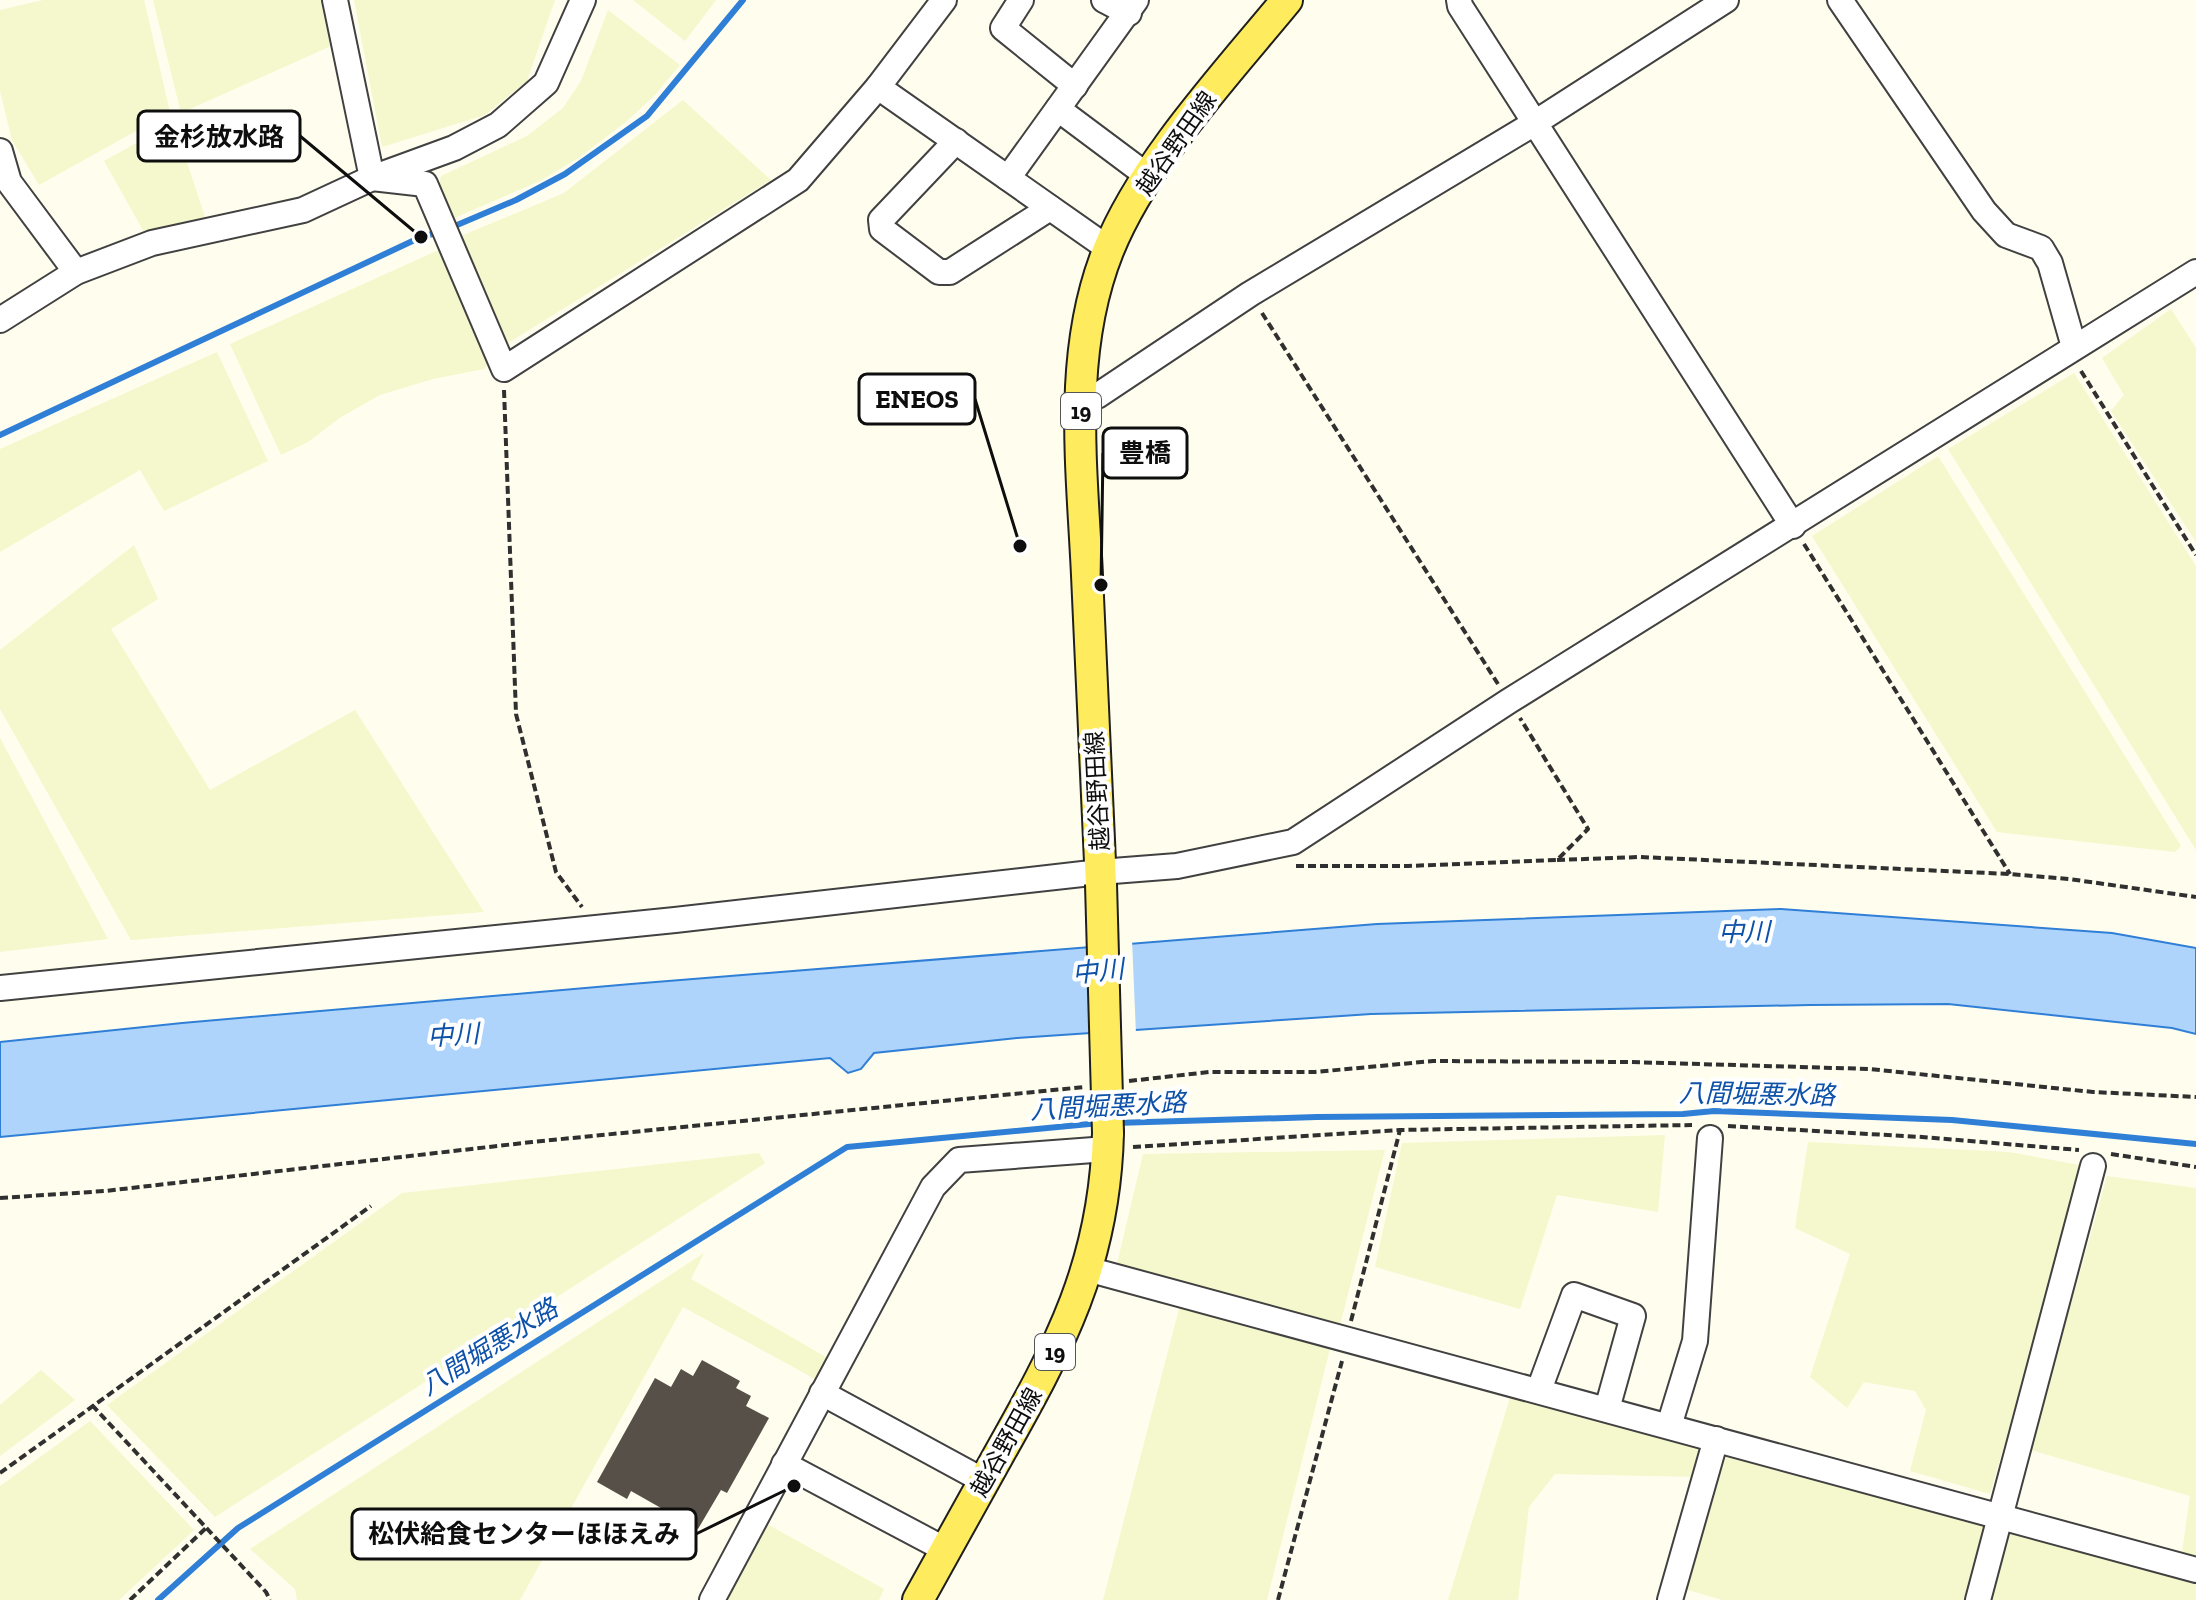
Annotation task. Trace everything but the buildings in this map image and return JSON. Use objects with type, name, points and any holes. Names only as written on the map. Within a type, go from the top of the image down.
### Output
[{"type":"main road","name":"越谷野田線","points":[[918,1600],[1059,1345],[1098,1229],[1108,1141],[1101,878],[1081,397],[1082,354],[1087,324],[1109,249],[1149,177],[1186,124],[1287,0]]},
{"type":"street","points":[[335,0],[372,178]]},
{"type":"street","points":[[0,320],[76,272],[152,243],[303,210],[372,178],[454,148],[498,125],[546,83],[583,0]]},
{"type":"street","points":[[372,178],[425,184],[504,369],[798,180],[878,87],[944,0]]},
{"type":"street","points":[[1021,0],[1003,28],[1075,86]]},
{"type":"street","points":[[1008,178],[1132,6],[1104,0]]},
{"type":"street","points":[[1459,0],[1533,124],[1793,526]]},
{"type":"street","points":[[1081,397],[1097,396],[1250,294],[1533,124],[1726,0]]},
{"type":"street","points":[[1840,0],[1984,211],[2006,235],[2041,248],[2050,263],[2072,349]]},
{"type":"street","points":[[878,87],[1109,249]]},
{"type":"street","points":[[1058,109],[1149,177]]},
{"type":"street","points":[[956,141],[881,220],[882,229],[939,272],[950,272],[1050,208]]},
{"type":"street","points":[[0,151],[9,182],[76,272]]},
{"type":"street","points":[[0,988],[1101,878],[1293,842],[1509,701],[2196,272]]},
{"type":"street","points":[[1669,1426],[1695,1341],[1710,1130]]},
{"type":"street","points":[[712,1600],[933,1187],[959,1160],[1108,1141]]},
{"type":"street","points":[[1978,1600],[2091,1156]]},
{"type":"street","points":[[1087,1269],[2196,1570]]},
{"type":"street","points":[[1539,1390],[1574,1295],[1633,1316],[1607,1409]]},
{"type":"street","points":[[822,1393],[984,1481]]},
{"type":"street","points":[[1670,1600],[1716,1439]]},
{"type":"street","points":[[784,1464],[946,1550]]},
{"type":"path","points":[[1250,294],[1588,829],[1557,860]]},
{"type":"path","points":[[2072,349],[2196,555]]},
{"type":"path","points":[[504,369],[516,714],[556,872],[580,907],[594,908]]},
{"type":"path","points":[[1793,526],[2010,874]]},
{"type":"path","points":[[1288,866],[1408,866],[1640,857],[2010,874],[2196,897]]},
{"type":"path","points":[[1128,1081],[1209,1072],[1315,1072],[1433,1061],[1630,1062],[1870,1069],[2093,1092],[2196,1097]]},
{"type":"path","points":[[0,1198],[105,1191],[532,1142],[1097,1085]]},
{"type":"path","points":[[1278,1600],[1400,1130]]},
{"type":"path","points":[[1108,1141],[1400,1130],[1710,1130],[1922,1137],[2196,1167]]},
{"type":"path","points":[[0,1473],[371,1206]]},
{"type":"path","points":[[92,1405],[266,1592],[270,1600]]},
{"type":"path","points":[[130,1600],[206,1528]]},
{"type":"green space","points":[[43,0],[144,0],[170,112],[39,185],[12,140],[0,91],[0,10]]},
{"type":"green space","points":[[153,0],[322,0],[331,46],[181,113]]},
{"type":"green space","points":[[354,0],[555,0],[527,81],[485,115],[382,147]]},
{"type":"green space","points":[[633,0],[716,0],[685,41]]},
{"type":"green space","points":[[608,10],[680,65],[655,95],[627,121],[580,157],[540,181],[452,219],[437,193],[441,176],[527,136],[563,108],[581,81]]},
{"type":"green space","points":[[683,100],[771,180],[508,343],[461,236],[564,193]]},
{"type":"green space","points":[[174,122],[205,217],[144,232],[104,161]]},
{"type":"green space","points":[[441,249],[493,355],[484,369],[433,379],[380,395],[341,417],[308,442],[281,455],[230,344]]},
{"type":"green space","points":[[2171,309],[2196,348],[2196,542],[2111,411],[2124,395],[2102,358]]},
{"type":"green space","points":[[217,352],[268,461],[164,511],[140,470],[0,552],[0,449]]},
{"type":"green space","points":[[2074,373],[2196,566],[2196,850],[1948,449]]},
{"type":"green space","points":[[1938,456],[2181,846],[2175,852],[1997,832],[1812,536]]},
{"type":"green space","points":[[134,545],[158,599],[111,629],[210,790],[355,710],[484,912],[131,940],[0,709],[0,650]]},
{"type":"green space","points":[[0,738],[108,939],[0,952]]},
{"type":"green space","points":[[1665,1135],[1658,1212],[1557,1195],[1520,1309],[1375,1267],[1402,1143]]},
{"type":"green space","points":[[1808,1142],[2009,1152],[2085,1166],[1990,1494],[1910,1471],[1926,1410],[1915,1391],[1864,1382],[1847,1408],[1810,1377],[1850,1254],[1795,1228]]},
{"type":"green space","points":[[1385,1150],[1340,1325],[1116,1268],[1143,1154]]},
{"type":"green space","points":[[759,1153],[765,1163],[215,1517],[107,1405],[402,1193]]},
{"type":"green space","points":[[2107,1176],[2196,1188],[2196,1556],[2182,1552],[2190,1496],[2030,1450]]},
{"type":"green space","points":[[704,1253],[691,1279],[831,1360],[817,1380],[683,1307],[520,1600],[297,1600],[295,1589],[250,1549]]},
{"type":"green space","points":[[1180,1305],[1330,1349],[1267,1600],[1103,1600]]},
{"type":"green space","points":[[41,1370],[75,1400],[0,1456],[0,1405]]},
{"type":"green space","points":[[1512,1391],[1707,1444],[1699,1477],[1555,1474],[1529,1507],[1518,1600],[1448,1600]]},
{"type":"green space","points":[[90,1421],[194,1530],[119,1600],[0,1600],[0,1486]]},
{"type":"green space","points":[[1728,1451],[1990,1521],[1969,1600],[1722,1600],[1685,1589]]},
{"type":"green space","points":[[2005,1523],[2196,1577],[2196,1600],[1985,1600]]},
{"type":"green space","points":[[767,1524],[884,1589],[879,1600],[726,1600]]},
{"type":"water","name":"中川","points":[[1781,909],[2112,933],[2196,948],[2196,1034],[2172,1028],[1948,1004],[1371,1014],[1017,1038],[874,1053],[861,1069],[848,1073],[830,1058],[0,1137],[0,1042],[631,984],[1377,924]]},
{"type":"pier","points":[[1132,940],[1136,1034],[1094,1037],[1090,944]]},
{"type":"waterway","points":[[450,228],[516,200],[565,174],[647,116],[743,0]]},
{"type":"waterway","points":[[0,435],[421,237],[440,232]]},
{"type":"waterway","name":"八間堀悪水路","points":[[1115,1123],[1714,1111],[1952,1120],[2196,1144]]},
{"type":"waterway","name":"八間堀悪水路","points":[[158,1600],[238,1528],[847,1147],[1100,1123]]},
{"type":"place","name":"金杉放水路","points":[[421,237]]},
{"type":"place","name":"ENEOS","points":[[1020,546]]},
{"type":"place","name":"豊橋","points":[[1101,585]]},
{"type":"place","name":"松伏給食センターほほえみ","points":[[794,1486]]}]
